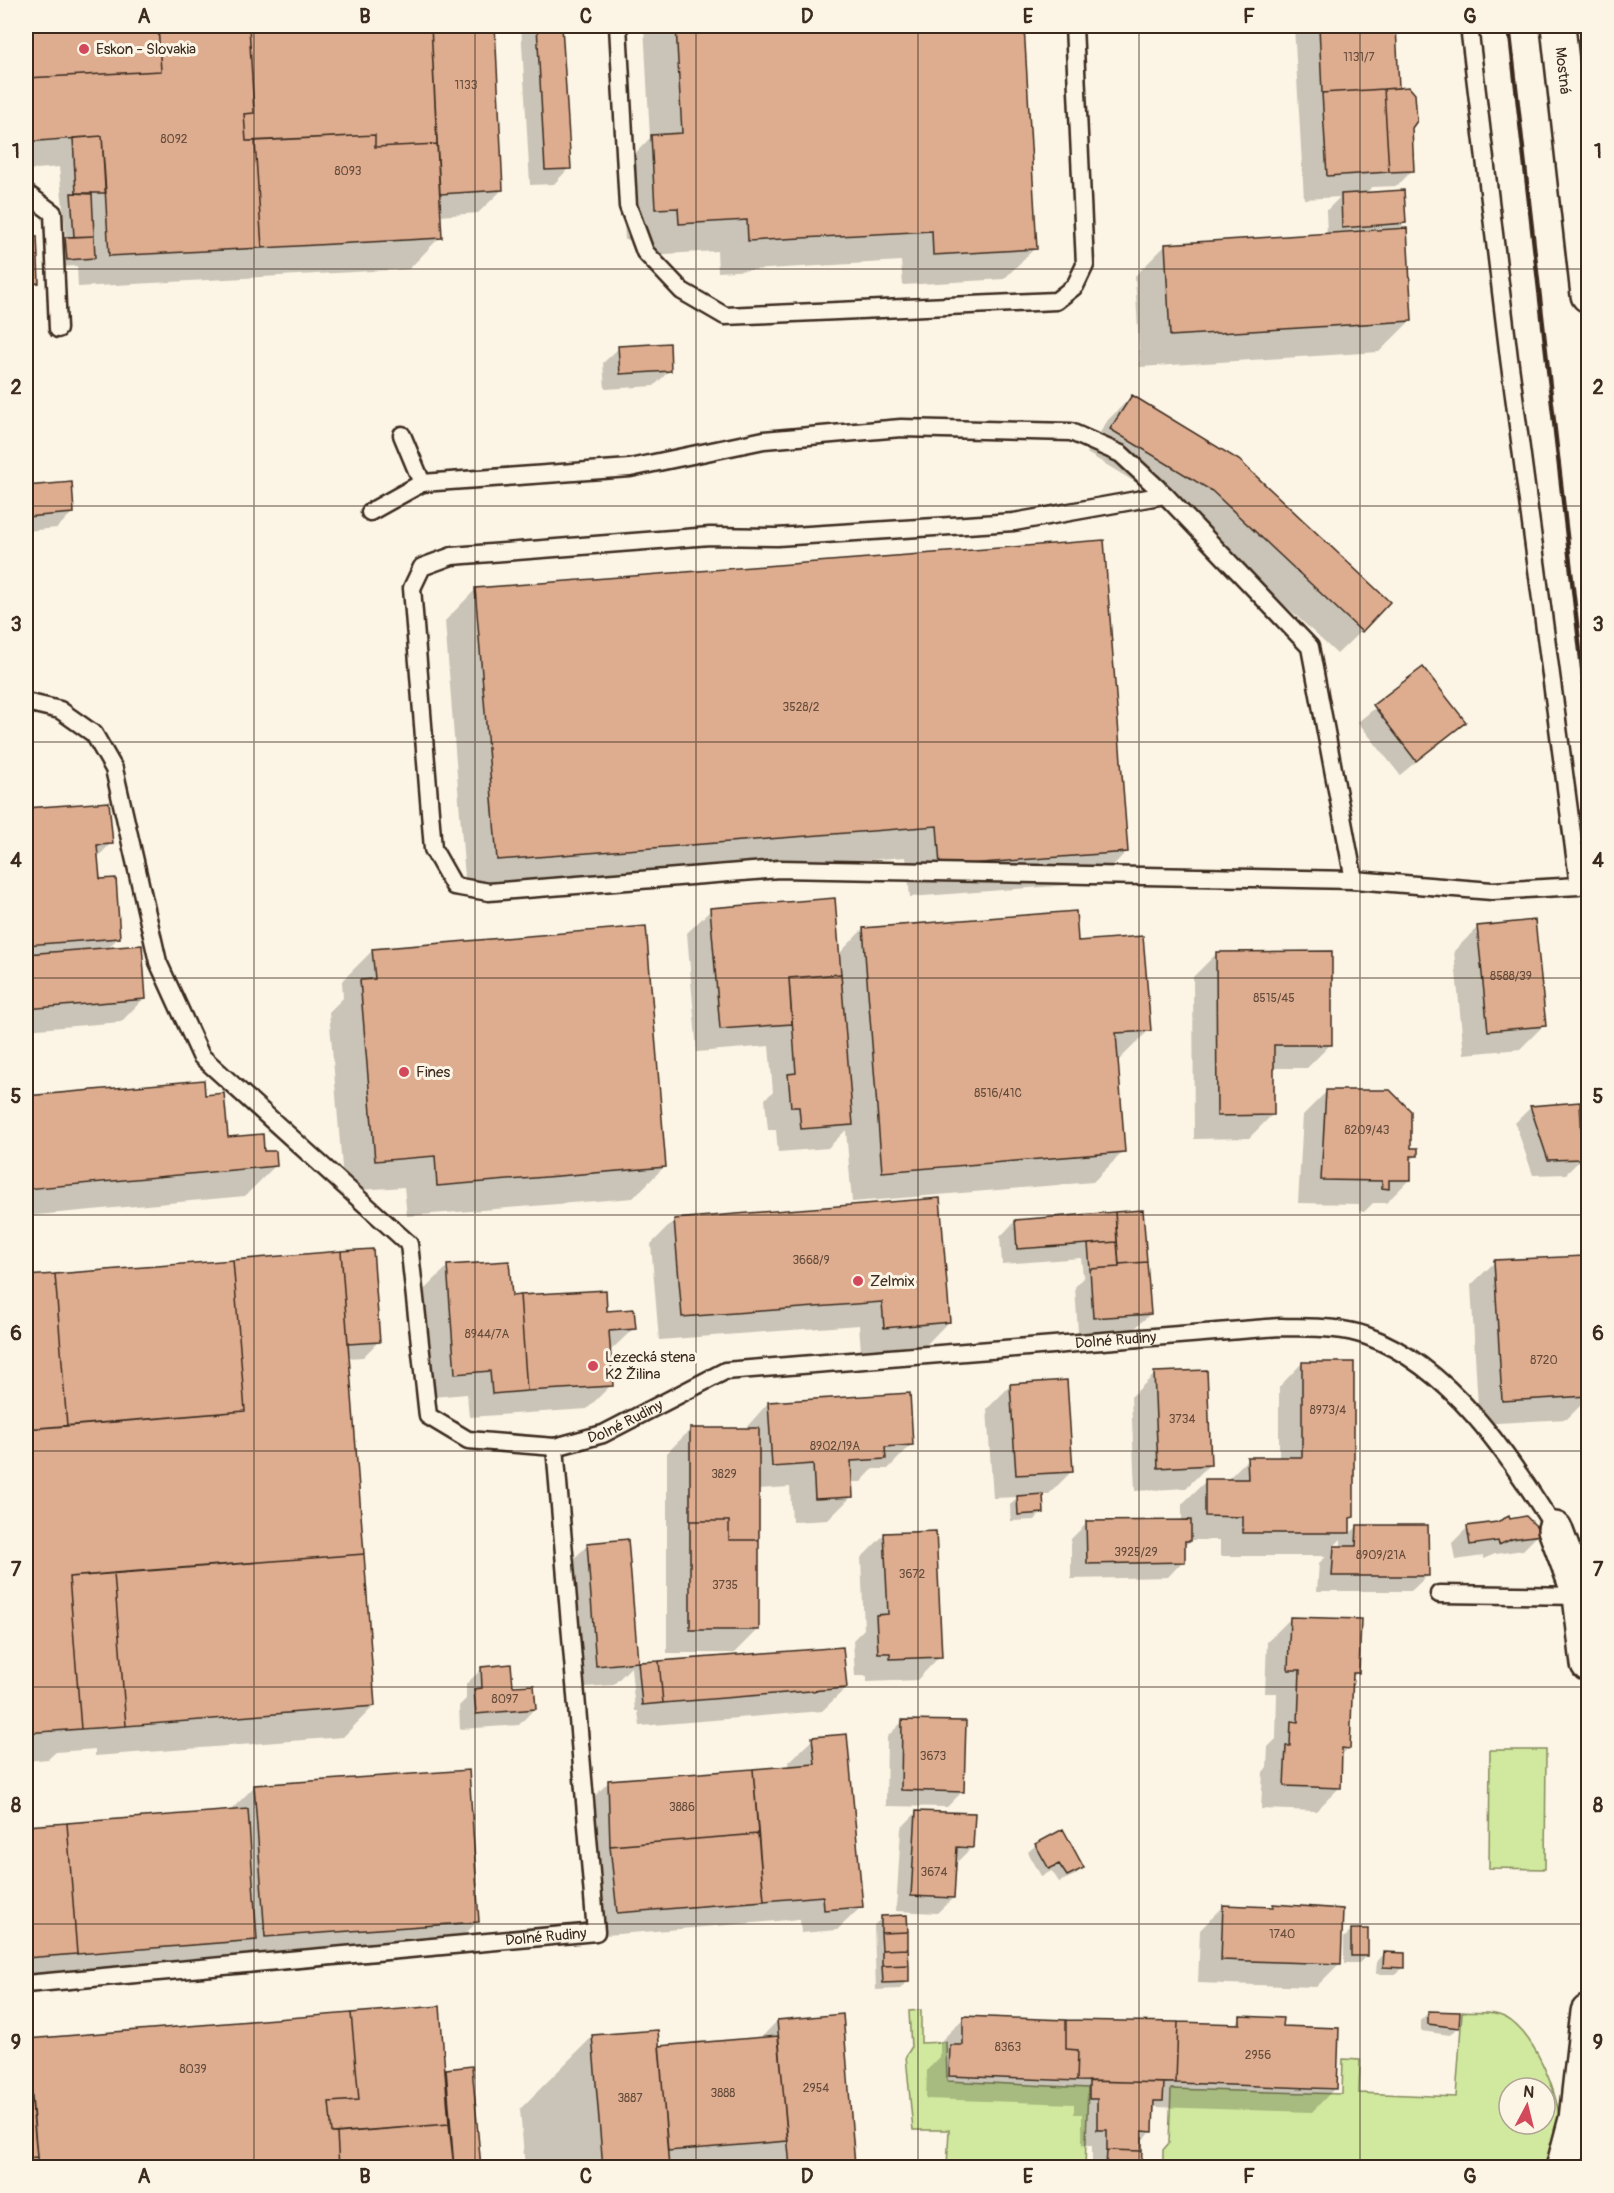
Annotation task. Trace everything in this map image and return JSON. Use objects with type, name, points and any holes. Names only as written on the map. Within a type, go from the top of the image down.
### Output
[{"type":"street","name":"Mostná","points":[[1558,26],[1588,295]]},
{"type":"street","name":"Dolné Rudiny","points":[[1555,1529],[1584,1589],[1588,1664]]},
{"type":"street","points":[[1563,2168],[1577,2109],[1588,2012]]},
{"type":"lane","points":[[618,26],[628,206],[645,252],[682,291],[725,316],[1056,301],[1075,286],[1085,265],[1074,26]]},
{"type":"lane","points":[[1165,495],[1014,522],[777,537],[710,536],[452,556],[422,567],[412,588],[433,849],[454,886],[489,892],[779,869],[1354,880],[1492,891],[1580,886],[1511,370],[1469,26]]},
{"type":"lane","points":[[26,193],[53,213],[58,328]]},
{"type":"lane","points":[[370,512],[422,483],[630,468],[765,440],[901,428],[1071,432],[1121,454],[1165,495],[1310,647],[1354,880]]},
{"type":"lane","points":[[402,435],[422,483]]},
{"type":"lane","points":[[26,702],[60,710],[94,734],[114,769],[158,962],[201,1056],[409,1244],[428,1416],[468,1440],[555,1447]]},
{"type":"lane","name":"Dolné Rudiny","points":[[26,1984],[596,1932],[555,1447],[603,1434],[725,1371],[1280,1327],[1324,1328],[1366,1336],[1404,1354],[1435,1377],[1489,1433],[1555,1529]]},
{"type":"lane","points":[[1438,1594],[1584,1589]]},
{"type":"green space","points":[[1490,1750],[1546,1750],[1545,1869],[1489,1868]]},
{"type":"green space","points":[[921,2010],[921,2043],[946,2042],[947,2081],[1088,2088],[1085,2167],[947,2167],[949,2130],[913,2130],[906,2056],[911,2048],[909,2011]]},
{"type":"green space","points":[[1462,2012],[1495,2014],[1511,2021],[1523,2032],[1548,2076],[1497,2076],[1497,2136],[1557,2136],[1557,2104],[1560,2129],[1545,2167],[1163,2168],[1163,2150],[1169,2143],[1171,2089],[1342,2094],[1343,2059],[1360,2060],[1359,2093],[1456,2097]]},
{"type":"building","points":[[26,26],[158,26],[161,71],[26,78]]},
{"type":"building","points":[[158,26],[249,26],[254,113],[244,114],[246,141],[255,141],[262,248],[109,256],[102,136],[26,142],[26,78],[161,71]]},
{"type":"building","points":[[249,26],[431,26],[437,144],[375,147],[375,135],[246,141],[244,114],[254,113]]},
{"type":"building","points":[[431,26],[495,26],[503,190],[440,194]]},
{"type":"building","points":[[537,26],[562,26],[571,169],[545,170]]},
{"type":"building","points":[[676,26],[1024,26],[1037,249],[933,255],[932,231],[748,241],[747,220],[679,224],[678,208],[655,209],[651,135],[682,133]]},
{"type":"building","points":[[1319,26],[1396,26],[1399,88],[1322,93]]},
{"type":"building","points":[[1409,87],[1415,94],[1417,121],[1412,128],[1414,171],[1389,172],[1384,89]]},
{"type":"building","points":[[1384,89],[1389,172],[1327,176],[1322,93]]},
{"type":"building","points":[[375,135],[375,147],[437,144],[442,238],[262,248],[255,141]]},
{"type":"building","points":[[102,136],[106,193],[76,193],[73,138]]},
{"type":"building","points":[[1404,190],[1406,223],[1342,228],[1341,194]]},
{"type":"building","points":[[71,193],[92,194],[94,236],[74,237]]},
{"type":"building","points":[[1407,228],[1412,321],[1170,336],[1165,244]]},
{"type":"building","points":[[26,236],[37,236],[39,283],[26,284]]},
{"type":"building","points":[[94,236],[95,258],[67,260],[65,237]]},
{"type":"building","points":[[670,343],[671,371],[620,374],[618,346]]},
{"type":"building","points":[[1132,395],[1239,460],[1390,602],[1362,632],[1212,491],[1110,429]]},
{"type":"building","points":[[72,482],[74,513],[26,517],[26,486]]},
{"type":"building","points":[[1104,540],[1128,852],[940,866],[937,826],[497,860],[475,588]]},
{"type":"building","points":[[1423,667],[1466,722],[1416,761],[1373,705]]},
{"type":"building","points":[[109,802],[113,844],[97,845],[100,879],[116,878],[120,938],[26,945],[26,808]]},
{"type":"building","points":[[835,898],[841,974],[789,978],[792,1024],[720,1029],[710,908]]},
{"type":"building","points":[[1076,911],[1078,941],[1143,936],[1151,1031],[1116,1033],[1125,1152],[882,1172],[863,928]]},
{"type":"building","points":[[1535,920],[1546,1026],[1488,1031],[1477,926]]},
{"type":"building","points":[[646,926],[666,1167],[437,1186],[435,1156],[375,1161],[360,980],[375,979],[372,949]]},
{"type":"building","points":[[142,945],[146,999],[26,1009],[26,954]]},
{"type":"building","points":[[1332,951],[1332,1045],[1274,1045],[1274,1115],[1217,1116],[1216,952]]},
{"type":"building","points":[[841,974],[853,1125],[801,1129],[799,1107],[791,1107],[788,1074],[796,1073],[789,978]]},
{"type":"building","points":[[204,1080],[205,1095],[224,1093],[228,1137],[263,1134],[264,1151],[276,1151],[277,1166],[26,1189],[26,1096]]},
{"type":"building","points":[[1326,1090],[1390,1090],[1411,1111],[1411,1148],[1418,1148],[1418,1156],[1411,1156],[1411,1180],[1389,1180],[1389,1189],[1382,1188],[1382,1181],[1321,1180]]},
{"type":"building","points":[[1580,1102],[1583,1159],[1548,1160],[1530,1106]]},
{"type":"building","points":[[940,1198],[950,1322],[884,1328],[882,1302],[682,1317],[674,1219]]},
{"type":"building","points":[[1143,1210],[1147,1262],[1119,1264],[1115,1212]]},
{"type":"building","points":[[1115,1212],[1117,1242],[1017,1249],[1015,1220]]},
{"type":"building","points":[[1117,1242],[1119,1267],[1090,1269],[1088,1244]]},
{"type":"building","points":[[373,1249],[380,1342],[348,1344],[341,1251]]},
{"type":"building","points":[[341,1251],[364,1554],[69,1577],[81,1729],[26,1733],[26,1429],[245,1411],[233,1260]]},
{"type":"building","points":[[1585,1256],[1588,1396],[1502,1401],[1494,1260]]},
{"type":"building","points":[[233,1260],[245,1411],[67,1426],[55,1274]]},
{"type":"building","points":[[509,1261],[512,1296],[520,1295],[527,1391],[492,1394],[490,1371],[455,1374],[447,1265]]},
{"type":"building","points":[[1147,1262],[1151,1314],[1093,1318],[1090,1269]]},
{"type":"building","points":[[55,1274],[67,1426],[26,1429],[26,1276]]},
{"type":"building","points":[[606,1290],[607,1311],[634,1309],[636,1329],[609,1331],[613,1386],[527,1391],[520,1295]]},
{"type":"building","points":[[1302,1362],[1354,1362],[1354,1517],[1350,1518],[1350,1533],[1243,1533],[1243,1517],[1205,1516],[1205,1479],[1248,1479],[1247,1457],[1302,1457]]},
{"type":"building","points":[[1207,1370],[1211,1465],[1158,1468],[1154,1372]]},
{"type":"building","points":[[1067,1380],[1073,1472],[1016,1475],[1010,1384]]},
{"type":"building","points":[[910,1393],[913,1445],[885,1447],[886,1459],[851,1461],[853,1497],[815,1499],[813,1464],[772,1467],[768,1402]]},
{"type":"building","points":[[690,1428],[759,1428],[759,1540],[729,1540],[729,1521],[690,1521]]},
{"type":"building","points":[[1043,1494],[1044,1513],[1018,1515],[1017,1496]]},
{"type":"building","points":[[1509,1516],[1510,1519],[1526,1516],[1540,1530],[1541,1535],[1512,1539],[1499,1545],[1498,1541],[1470,1545],[1467,1526],[1497,1522]]},
{"type":"building","points":[[1191,1520],[1191,1541],[1185,1541],[1185,1562],[1087,1564],[1086,1521]]},
{"type":"building","points":[[690,1521],[729,1521],[729,1540],[759,1540],[759,1630],[690,1630]]},
{"type":"building","points":[[1357,1525],[1428,1525],[1429,1576],[1332,1576],[1334,1546],[1356,1546]]},
{"type":"building","points":[[936,1531],[942,1657],[890,1659],[890,1653],[878,1653],[876,1615],[888,1614],[884,1533]]},
{"type":"building","points":[[628,1539],[638,1662],[596,1666],[587,1543]]},
{"type":"building","points":[[364,1554],[375,1706],[126,1726],[114,1573]]},
{"type":"building","points":[[114,1573],[126,1726],[81,1729],[69,1577]]},
{"type":"building","points":[[1290,1617],[1361,1619],[1359,1673],[1353,1673],[1350,1749],[1342,1748],[1341,1788],[1284,1786],[1286,1746],[1290,1746],[1291,1721],[1298,1722],[1300,1670],[1288,1670]]},
{"type":"building","points":[[843,1647],[847,1688],[663,1703],[659,1661]]},
{"type":"building","points":[[659,1661],[663,1703],[642,1705],[638,1662]]},
{"type":"building","points":[[511,1664],[513,1686],[534,1685],[536,1709],[476,1714],[474,1689],[482,1688],[481,1667]]},
{"type":"building","points":[[902,1720],[966,1721],[964,1792],[901,1790]]},
{"type":"building","points":[[847,1734],[863,1907],[824,1910],[823,1896],[764,1901],[753,1769],[815,1764],[812,1737]]},
{"type":"building","points":[[753,1769],[758,1834],[610,1846],[608,1780]]},
{"type":"building","points":[[469,1770],[479,1922],[265,1937],[254,1785]]},
{"type":"building","points":[[248,1809],[257,1940],[77,1954],[67,1823]]},
{"type":"building","points":[[916,1811],[975,1813],[973,1848],[957,1847],[954,1898],[911,1896]]},
{"type":"building","points":[[67,1823],[77,1954],[26,1958],[26,1826]]},
{"type":"building","points":[[1063,1829],[1084,1868],[1067,1876],[1059,1864],[1049,1869],[1035,1844]]},
{"type":"building","points":[[758,1834],[764,1901],[617,1913],[610,1846]]},
{"type":"building","points":[[1273,1904],[1343,1909],[1341,1964],[1221,1960],[1223,1905],[1273,1907]]},
{"type":"building","points":[[907,1915],[908,1932],[881,1933],[881,1916]]},
{"type":"building","points":[[1351,1929],[1368,1929],[1368,1956],[1351,1956]]},
{"type":"building","points":[[908,1932],[908,1949],[882,1950],[881,1933]]},
{"type":"building","points":[[908,1949],[909,1965],[882,1966],[882,1950]]},
{"type":"building","points":[[1384,1952],[1405,1953],[1405,1968],[1383,1967]]},
{"type":"building","points":[[909,1965],[909,1982],[883,1983],[882,1966]]},
{"type":"building","points":[[440,2006],[449,2124],[332,2133],[329,2102],[359,2100],[351,2013]]},
{"type":"building","points":[[1428,2011],[1460,2012],[1459,2028],[1428,2024]]},
{"type":"building","points":[[351,2013],[359,2100],[329,2102],[332,2133],[337,2133],[339,2168],[38,2168],[27,2039]]},
{"type":"building","points":[[843,2014],[855,2166],[790,2168],[777,2020]]},
{"type":"building","points":[[963,2016],[1066,2020],[1066,2049],[1078,2050],[1077,2081],[949,2076],[950,2045],[963,2045]]},
{"type":"building","points":[[1240,2016],[1283,2018],[1282,2026],[1339,2028],[1337,2089],[1176,2083],[1178,2022],[1240,2024]]},
{"type":"building","points":[[1066,2020],[1178,2022],[1176,2083],[1077,2081],[1078,2050],[1066,2049]]},
{"type":"building","points":[[658,2030],[669,2168],[603,2168],[592,2035]]},
{"type":"building","points":[[778,2036],[788,2141],[668,2151],[659,2046]]},
{"type":"building","points":[[26,2039],[37,2157],[26,2158]]},
{"type":"building","points":[[472,2066],[481,2168],[454,2168],[446,2069]]},
{"type":"building","points":[[1089,2081],[1164,2083],[1163,2101],[1154,2101],[1153,2132],[1142,2131],[1142,2151],[1107,2150],[1107,2130],[1097,2130],[1097,2099],[1089,2099]]},
{"type":"building","points":[[449,2124],[454,2168],[339,2168],[337,2133]]},
{"type":"building","points":[[1107,2150],[1142,2151],[1141,2168],[1106,2168]]},
{"type":"building","points":[[37,2157],[38,2168],[26,2168],[26,2158]]},
{"type":"railway","points":[[1509,26],[1588,721]]},
{"type":"place","name":"Eskon - Slovakia","points":[[84,49]]},
{"type":"place","name":"Fines","points":[[404,1072]]},
{"type":"place","name":"Zelmix","points":[[858,1281]]},
{"type":"place","name":"Lezecká stena K2 Žilina","points":[[593,1366]]}]
